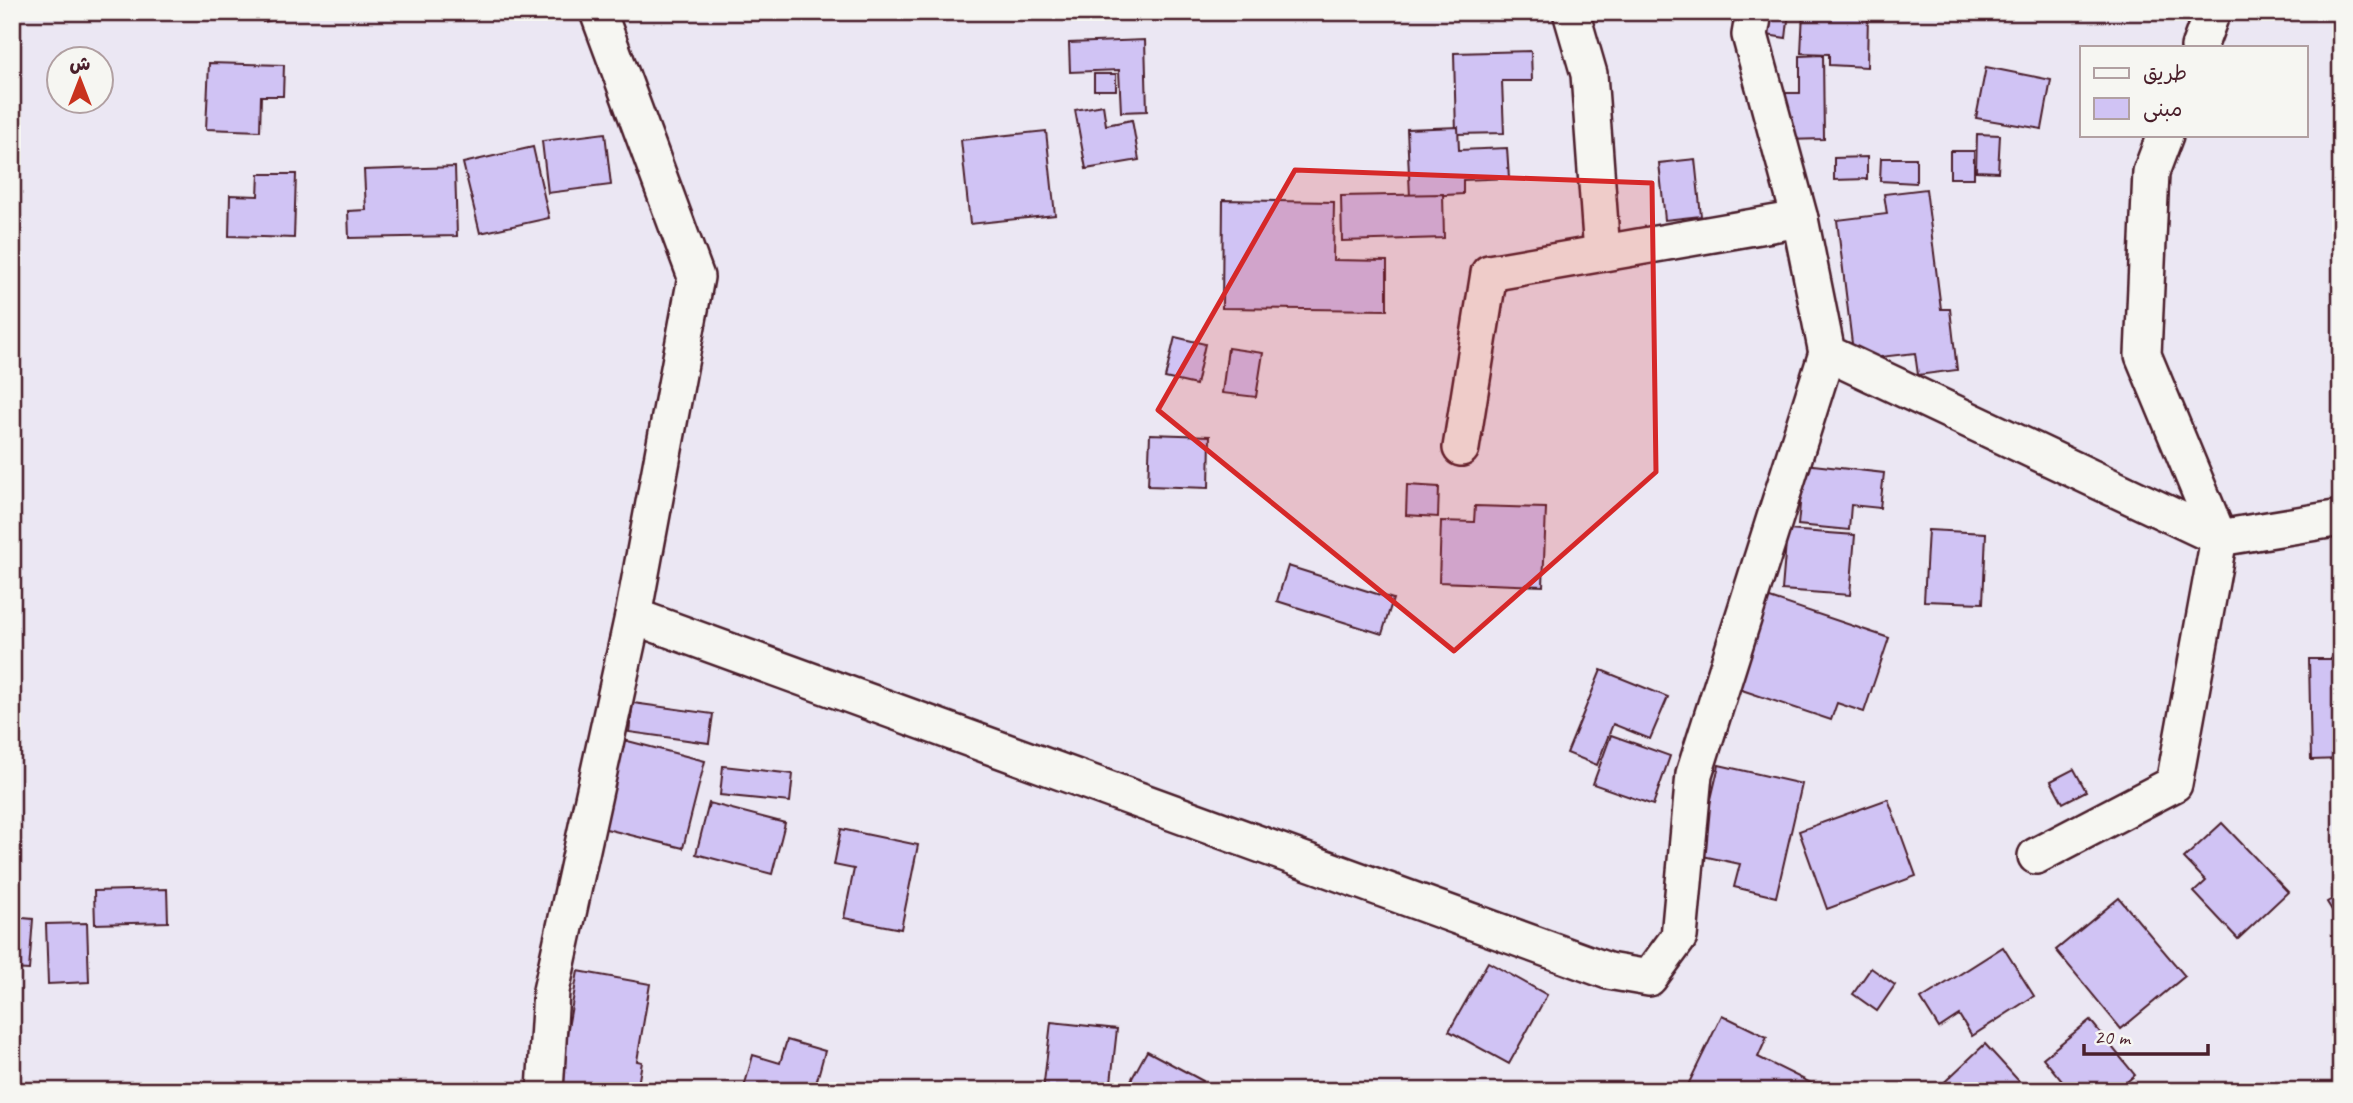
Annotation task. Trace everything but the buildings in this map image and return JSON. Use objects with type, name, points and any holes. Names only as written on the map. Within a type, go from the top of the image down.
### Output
[{"type":"street","points":[[545,1091],[551,991],[632,616],[696,277],[598,12]]},
{"type":"street","points":[[1572,12],[1590,74],[1602,253]]},
{"type":"street","points":[[632,616],[1608,971],[1649,978],[1679,937],[1694,774],[1827,353],[1800,219],[1750,35],[1754,12]]},
{"type":"street","points":[[2199,46],[2212,12]]},
{"type":"street","points":[[2036,856],[2174,784],[2219,538],[2143,355],[2151,172],[2165,136]]},
{"type":"street","points":[[1461,448],[1489,273],[1800,219]]},
{"type":"street","points":[[1827,353],[2219,538],[2341,517]]},
{"type":"highlighted area","points":[[1295,170],[1652,183],[1656,472],[1454,651],[1158,410]]}]
